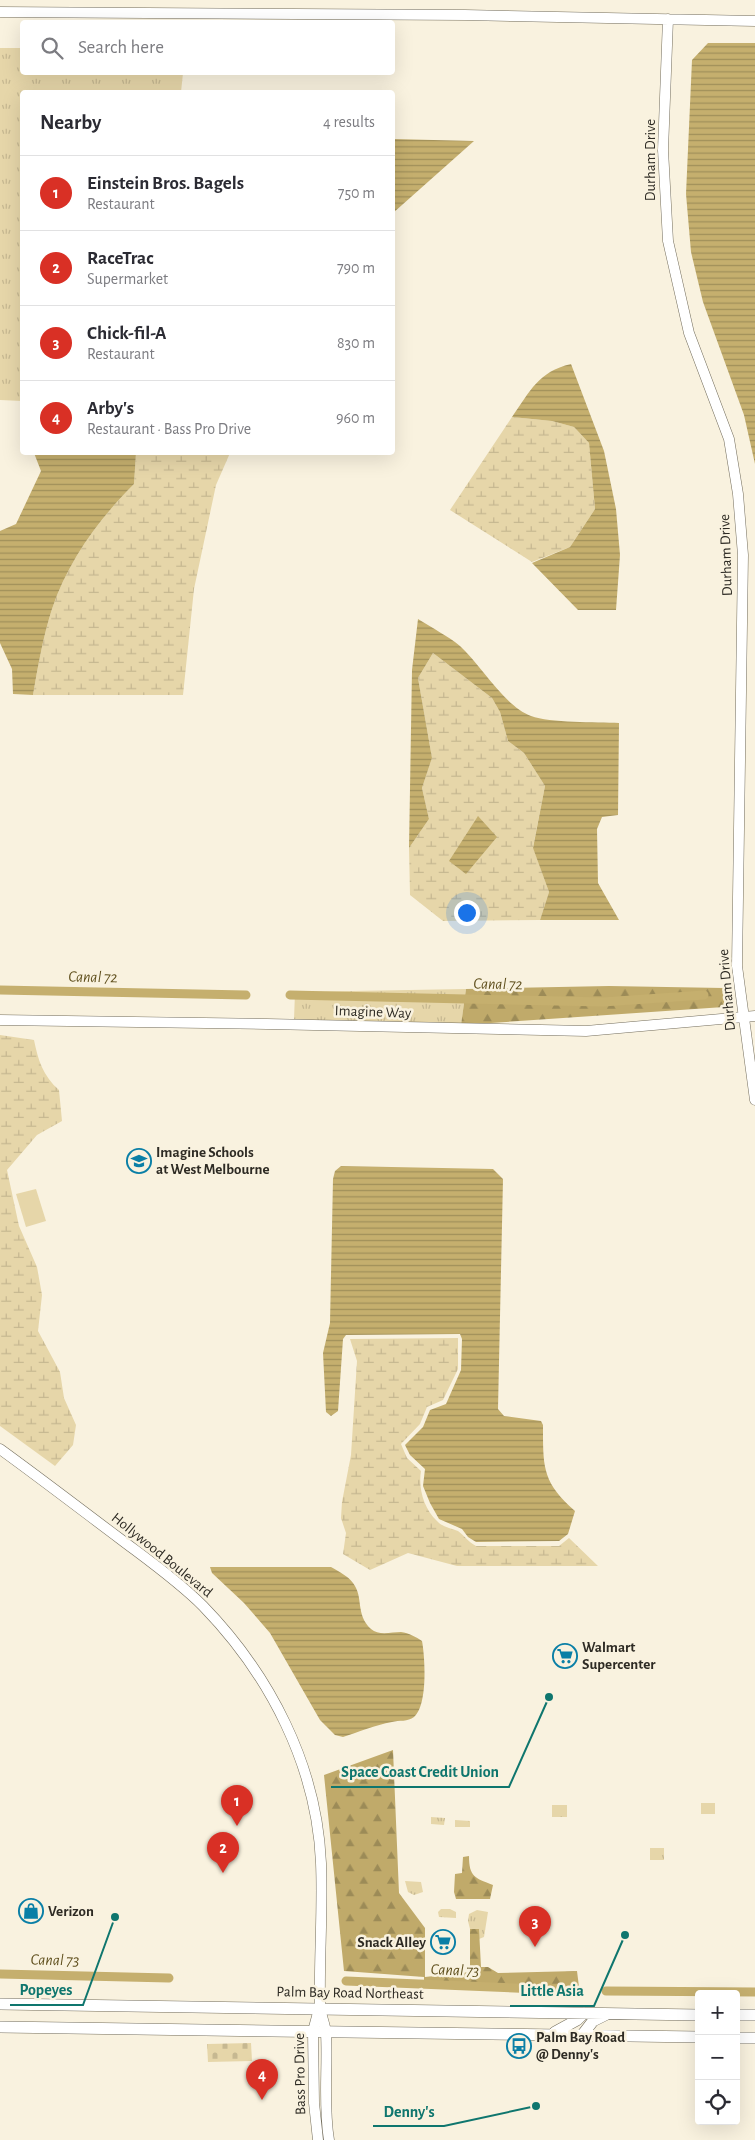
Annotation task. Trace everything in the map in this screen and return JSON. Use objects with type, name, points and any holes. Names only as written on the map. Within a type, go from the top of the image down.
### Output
[{"type":"main road","name":"Palm Bay Road Northeast","points":[[0,2004],[695,2014]]},
{"type":"main road","points":[[551,2033],[566,2027],[584,2013]]},
{"type":"main road","points":[[582,2034],[593,2021],[608,2013]]},
{"type":"main road","points":[[740,2015],[755,2015]]},
{"type":"main road","points":[[0,2027],[551,2033],[695,2037]]},
{"type":"main road","points":[[740,2038],[755,2038]]},
{"type":"street","points":[[0,12],[456,15],[755,21]]},
{"type":"street","name":"Durham Drive","points":[[668,19],[663,150],[668,241],[689,333],[729,439],[738,494],[743,555],[737,966],[750,1016],[755,1100]]},
{"type":"street","name":"Imagine Way","points":[[0,1020],[586,1031],[750,1016]]},
{"type":"street","name":"Hollywood Boulevard","points":[[0,1448],[164,1572],[202,1605],[232,1638],[266,1684],[304,1767],[319,1838],[321,1865],[320,2008],[326,2031]]},
{"type":"street","name":"Bass Pro Drive","points":[[318,2140],[314,2103],[313,2031],[320,2008]]},
{"type":"street","name":"Bass Pro Drive","points":[[326,2031],[327,2124],[329,2140]]},
{"type":"green space","points":[[0,48],[20,48],[20,75],[183,75],[181,90],[20,90],[20,401],[0,400]]},
{"type":"green space","points":[[512,417],[552,421],[574,427],[589,443],[595,509],[570,547],[532,562],[450,510]]},
{"type":"green space","points":[[136,455],[229,455],[216,485],[194,589],[183,695],[33,695],[46,630],[52,609],[67,574],[97,526],[134,484]]},
{"type":"green space","points":[[433,653],[492,698],[500,712],[508,741],[524,753],[545,786],[533,847],[549,892],[540,920],[443,921],[410,895],[409,848],[429,819],[422,788],[432,758],[418,678]]},
{"type":"green space","points":[[609,986],[724,988],[724,1007],[461,1025],[466,989]]},
{"type":"green space","points":[[466,989],[461,1025],[294,1020],[295,992]]},
{"type":"green space","points":[[0,1035],[34,1040],[42,1067],[53,1085],[59,1090],[62,1121],[37,1135],[7,1170],[19,1226],[37,1267],[42,1295],[38,1331],[60,1372],[64,1398],[76,1425],[73,1445],[55,1466],[0,1426]]},
{"type":"green space","points":[[36,1189],[46,1221],[26,1227],[16,1194]]},
{"type":"green space","points":[[458,1338],[458,1369],[443,1400],[427,1407],[420,1424],[401,1444],[407,1458],[421,1471],[421,1491],[425,1504],[432,1516],[444,1526],[458,1531],[476,1546],[559,1546],[569,1538],[598,1566],[457,1566],[408,1553],[370,1570],[343,1554],[346,1533],[341,1518],[342,1502],[351,1455],[357,1361],[350,1339]]},
{"type":"green space","points":[[393,1750],[399,1893],[425,1928],[425,1977],[470,1972],[470,1929],[479,1929],[481,1967],[488,1967],[498,1973],[577,1971],[579,1987],[572,1995],[424,1986],[424,1977],[344,1971],[324,1775]]},
{"type":"green space","points":[[701,1803],[715,1803],[715,1814],[701,1814]]},
{"type":"green space","points":[[552,1805],[567,1805],[567,1817],[552,1817]]},
{"type":"green space","points":[[431,1817],[445,1818],[444,1825],[431,1824]]},
{"type":"green space","points":[[455,1820],[470,1821],[470,1827],[455,1827]]},
{"type":"green space","points":[[650,1848],[664,1848],[664,1860],[650,1860]]},
{"type":"green space","points":[[469,1856],[470,1868],[474,1876],[493,1885],[490,1899],[456,1899],[454,1892],[455,1874],[462,1873],[463,1857]]},
{"type":"green space","points":[[405,1881],[421,1882],[423,1892],[414,1895],[408,1892]]},
{"type":"green space","points":[[441,1909],[450,1909],[456,1912],[456,1918],[439,1917],[438,1912]]},
{"type":"green space","points":[[477,1910],[488,1912],[484,1937],[479,1939],[479,1929],[470,1929],[468,1921],[469,1914]]},
{"type":"green space","points":[[251,2043],[252,2061],[208,2062],[207,2044]]},
{"type":"shaded area","points":[[708,43],[755,43],[755,464],[744,415],[703,302],[691,252],[686,194],[692,60]]},
{"type":"shaded area","points":[[395,139],[474,141],[395,211]]},
{"type":"shaded area","points":[[571,364],[604,451],[616,509],[620,555],[616,610],[578,610],[532,563],[570,547],[595,509],[589,443],[574,427],[552,421],[512,417],[536,383],[560,367]]},
{"type":"shaded area","points":[[35,455],[136,455],[134,484],[97,526],[76,558],[59,591],[46,630],[33,695],[13,694],[12,669],[0,643],[0,531],[16,524],[41,471]]},
{"type":"shaded area","points":[[418,619],[460,646],[503,695],[521,711],[531,716],[550,720],[619,723],[618,815],[602,817],[597,829],[598,883],[619,920],[540,920],[549,892],[533,848],[545,786],[524,753],[508,741],[500,712],[492,698],[433,653],[418,678],[432,758],[422,788],[429,819],[409,848],[412,670]]},
{"type":"shaded area","points":[[478,816],[497,837],[466,874],[449,861]]},
{"type":"shaded area","points":[[341,1166],[493,1169],[503,1179],[498,1409],[504,1416],[541,1421],[543,1425],[544,1463],[550,1482],[564,1501],[575,1511],[568,1534],[559,1541],[476,1542],[468,1537],[462,1529],[439,1519],[430,1503],[423,1486],[425,1469],[410,1455],[405,1445],[423,1427],[430,1410],[446,1404],[461,1370],[462,1339],[460,1334],[346,1335],[343,1339],[338,1411],[331,1416],[326,1412],[323,1353],[330,1323],[333,1179],[335,1171]]},
{"type":"shaded area","points":[[210,1567],[331,1567],[343,1574],[351,1580],[356,1588],[361,1612],[371,1629],[381,1633],[401,1632],[412,1635],[422,1641],[424,1680],[422,1702],[414,1717],[409,1720],[379,1725],[343,1737],[335,1735],[320,1720],[270,1633],[244,1603],[212,1573]]},
{"type":"waterway","name":"Canal 72","points":[[0,990],[246,995]]},
{"type":"waterway","name":"Canal 72","points":[[290,995],[603,1002],[704,995]]},
{"type":"waterway","name":"Canal 73","points":[[0,1974],[169,1978]]},
{"type":"waterway","name":"Canal 73","points":[[346,1981],[563,1990]]},
{"type":"waterway","name":"Canal 73","points":[[606,1991],[755,1992]]},
{"type":"place","name":"Imagine Schools at West Melbourne","points":[[139,1161]]},
{"type":"place","name":"Walmart Supercenter","points":[[565,1656]]},
{"type":"place","name":"Space Coast Credit Union","points":[[549,1697]]},
{"type":"place","name":"Einstein Bros. Bagels","points":[[237,1826]]},
{"type":"place","name":"RaceTrac","points":[[223,1873]]},
{"type":"place","name":"Verizon","points":[[31,1911]]},
{"type":"place","name":"Popeyes","points":[[115,1917]]},
{"type":"place","name":"Little Asia","points":[[625,1935]]},
{"type":"place","name":"Snack Alley","points":[[443,1942]]},
{"type":"place","name":"Chick-fil-A","points":[[535,1947]]},
{"type":"place","name":"Palm Bay Road @ Denny's","points":[[519,2046]]},
{"type":"place","name":"Arby's","points":[[262,2100]]},
{"type":"place","name":"Denny's","points":[[536,2106]]}]
